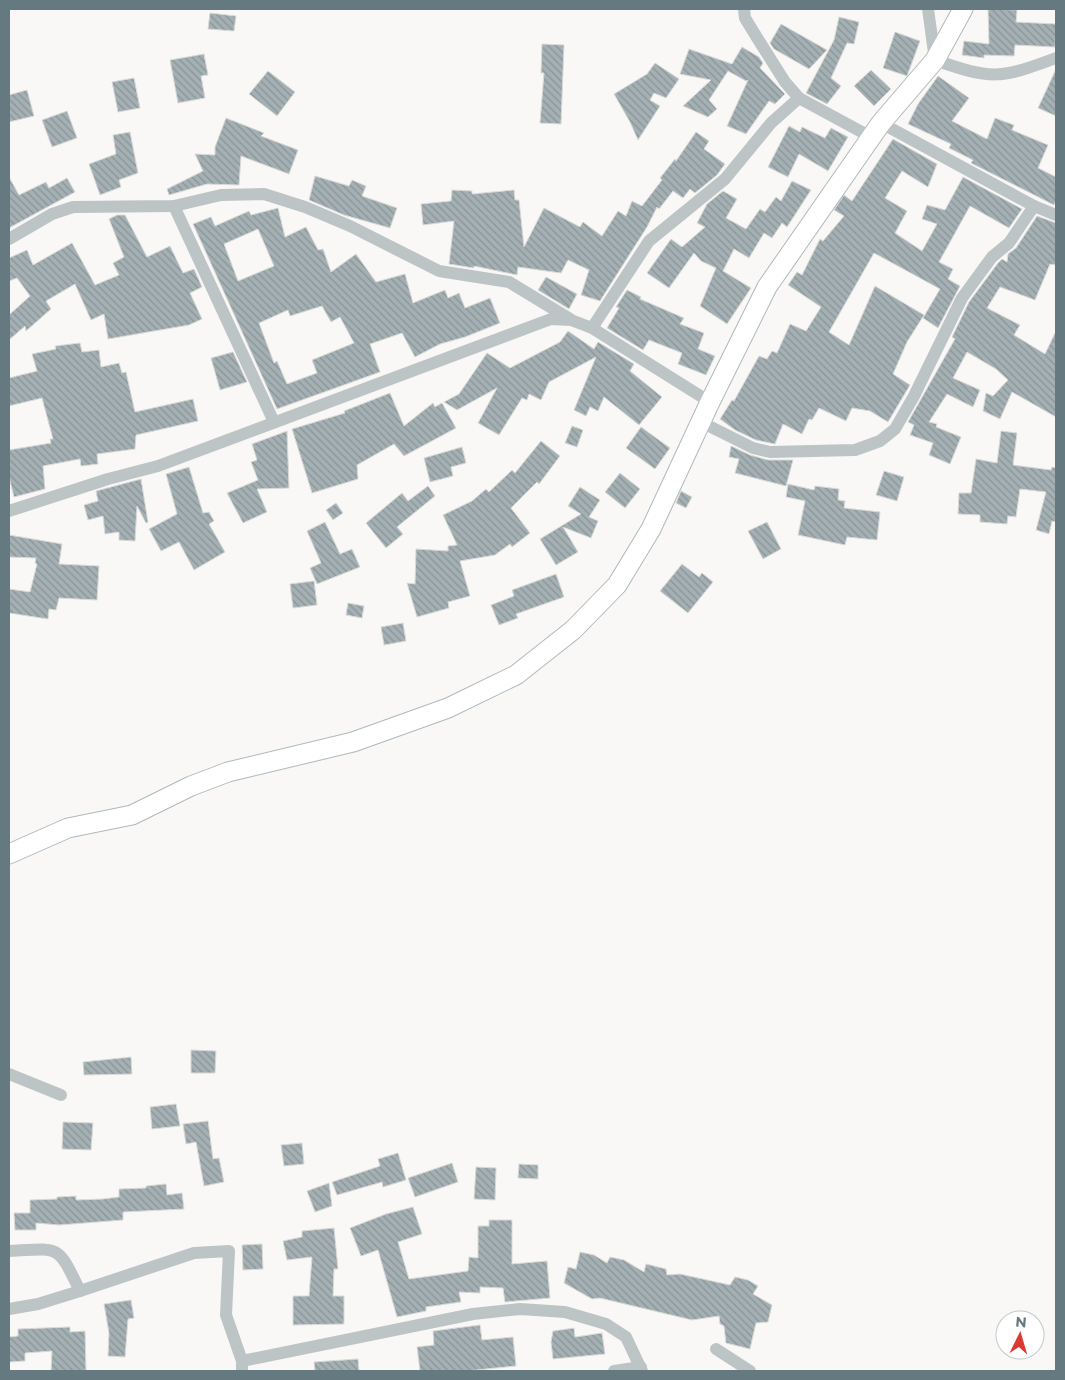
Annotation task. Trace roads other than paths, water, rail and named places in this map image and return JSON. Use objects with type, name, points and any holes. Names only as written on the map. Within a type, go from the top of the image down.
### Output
[{"type":"street","points":[[744,9],[745,18],[756,36],[785,82],[799,98],[876,130],[1034,206],[1056,214]]},
{"type":"street","points":[[928,9],[935,60]]},
{"type":"street","points":[[9,854],[68,828],[132,814],[191,786],[228,772],[353,742],[448,708],[516,675],[573,630],[617,585],[651,529],[700,422],[767,287],[876,130],[935,60],[963,9]]},
{"type":"street","points":[[935,60],[974,74],[995,76],[1020,72],[1056,58]]},
{"type":"street","points":[[592,328],[649,241],[725,178],[771,123],[799,98]]},
{"type":"street","points":[[9,239],[52,214],[73,207],[174,206],[221,195],[264,194],[305,207],[350,226],[439,271],[508,282],[571,320],[592,328],[710,402]]},
{"type":"street","points":[[174,206],[274,422]]},
{"type":"street","points":[[700,422],[753,448],[770,452],[855,450],[880,441],[896,429],[962,298],[992,257],[1010,243],[1034,206]]},
{"type":"street","points":[[9,511],[108,479],[158,466],[550,319],[571,320]]},
{"type":"street","points":[[9,1074],[61,1095]]},
{"type":"street","points":[[9,1252],[45,1249],[56,1251],[64,1258],[80,1291]]},
{"type":"street","points":[[9,1309],[38,1304],[194,1253],[230,1251],[226,1315],[242,1366],[464,1316],[520,1309],[565,1312],[606,1324],[626,1337],[641,1369],[614,1371]]},
{"type":"street","points":[[716,1348],[750,1371]]}]
